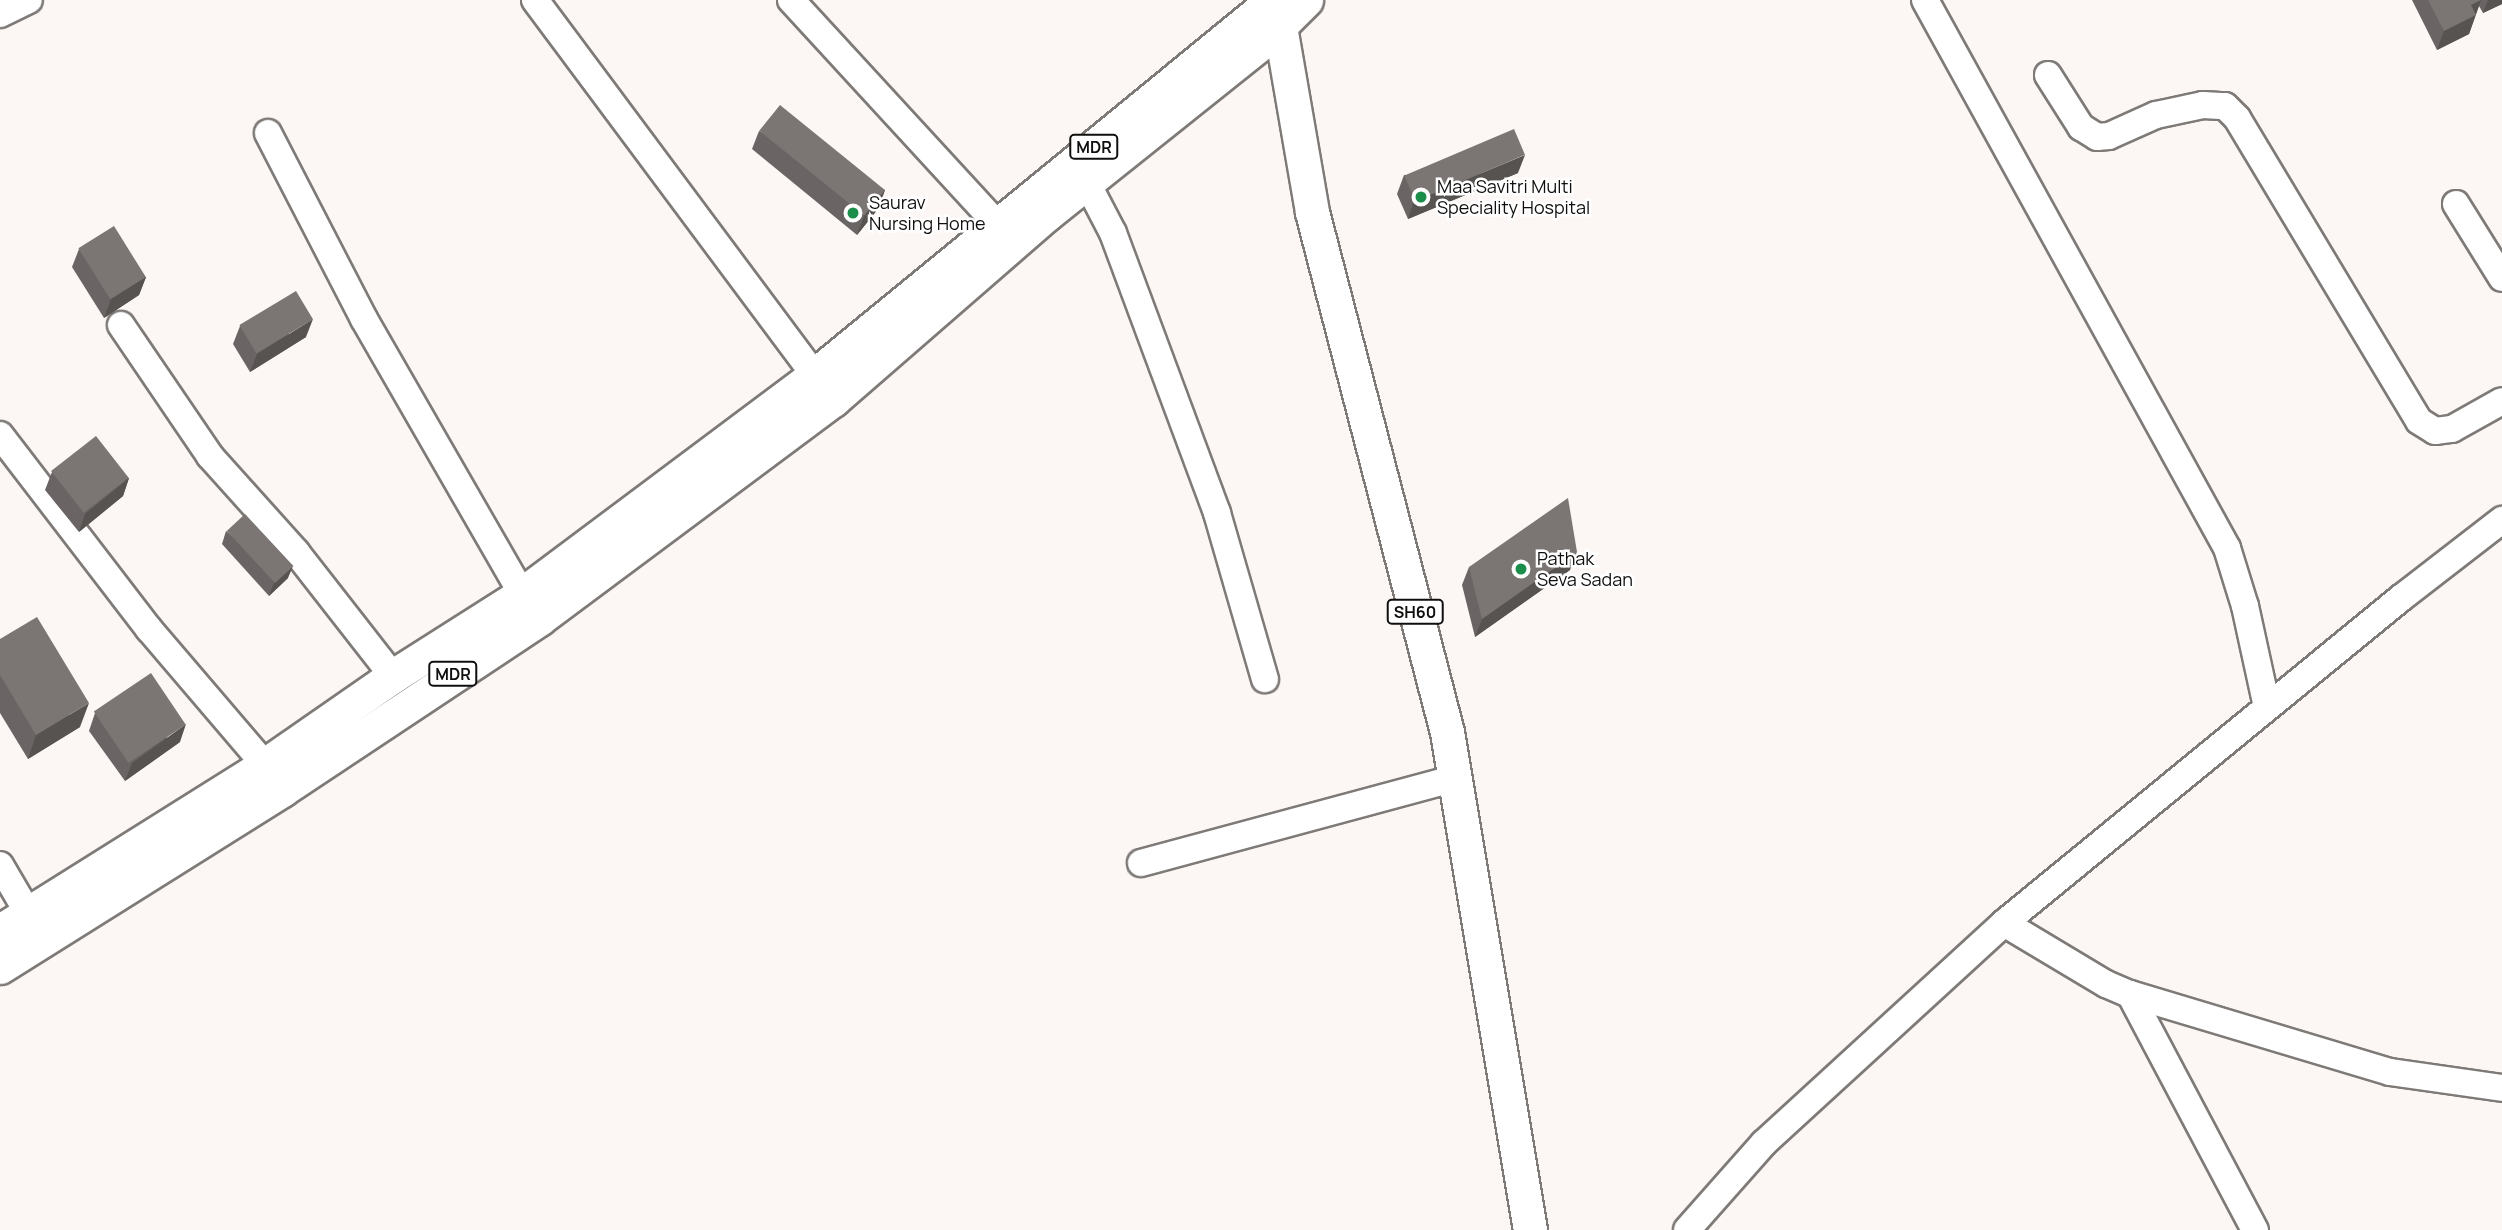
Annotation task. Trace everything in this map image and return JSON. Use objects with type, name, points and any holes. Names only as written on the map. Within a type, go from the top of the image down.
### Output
[{"type":"main road","name":"MDR","points":[[923,304],[997,224],[1276,8],[1306,0]]},
{"type":"main road","name":"MDR","points":[[0,967],[282,790],[539,619],[824,388],[923,304],[1087,183],[1276,8]]},
{"type":"main road","name":"SH60","points":[[1276,8],[1312,212],[1447,732],[1530,1230]]},
{"type":"main road","name":"MDR","points":[[0,931],[265,765],[393,676],[522,594],[824,388]]},
{"type":"street","points":[[0,14],[29,0]]},
{"type":"street","points":[[535,0],[824,388]]},
{"type":"street","points":[[791,0],[997,224]]},
{"type":"street","points":[[1926,0],[2227,548],[2245,606],[2267,707]]},
{"type":"street","points":[[2048,75],[2081,127],[2097,137],[2109,136],[2156,115],[2203,105],[2225,106],[2237,118],[2419,421],[2434,431],[2452,429],[2502,401]]},
{"type":"street","points":[[268,132],[364,319],[522,594]]},
{"type":"street","points":[[1087,183],[1113,233],[1217,513],[1265,679]]},
{"type":"street","points":[[2456,204],[2502,278]]},
{"type":"street","points":[[121,325],[210,456],[296,552],[393,676]]},
{"type":"street","points":[[0,435],[149,629],[265,765]]},
{"type":"street","points":[[1688,1230],[1764,1143],[2004,923],[2267,707],[2502,520]]},
{"type":"street","points":[[1141,863],[1455,778]]},
{"type":"street","points":[[0,865],[28,913]]},
{"type":"street","points":[[2004,923],[2106,984],[2130,995],[2389,1072],[2502,1088]]},
{"type":"street","points":[[2130,995],[2255,1230]]},
{"type":"building","points":[[2428,0],[2481,0],[2471,5],[2476,15],[2444,31]]},
{"type":"building","points":[[780,105],[885,190],[864,216],[759,131]]},
{"type":"building","points":[[1514,129],[1525,155],[1415,201],[1404,175]]},
{"type":"building","points":[[114,226],[146,277],[110,299],[78,248]]},
{"type":"building","points":[[296,291],[313,319],[256,353],[239,325]]},
{"type":"building","points":[[96,436],[129,478],[84,513],[51,471]]},
{"type":"building","points":[[1568,498],[1577,552],[1482,619],[1469,567]]},
{"type":"building","points":[[245,514],[293,566],[275,583],[227,531]]},
{"type":"building","points":[[37,617],[89,703],[36,735],[0,675],[0,639]]},
{"type":"building","points":[[151,673],[186,724],[128,763],[94,712]]},
{"type":"place","name":"Maa Savitri Multi Speciality Hospital","points":[[1421,197]]},
{"type":"place","name":"Saurav Nursing Home","points":[[853,213]]},
{"type":"place","name":"Pathak Seva Sadan","points":[[1521,569]]}]
